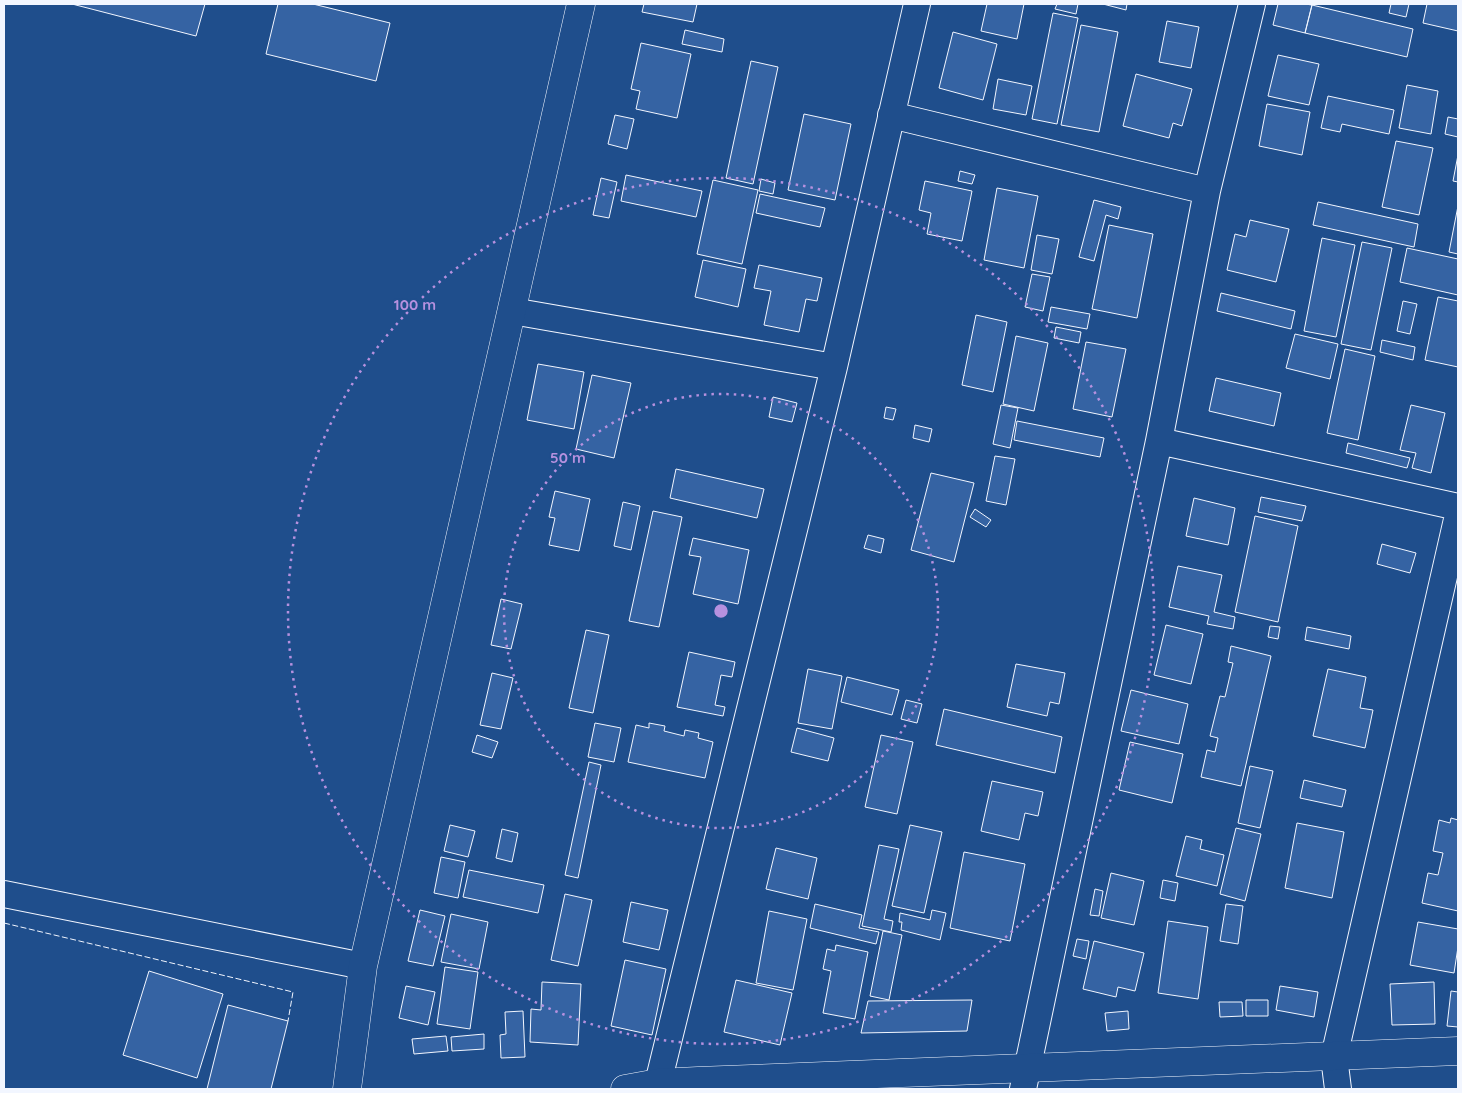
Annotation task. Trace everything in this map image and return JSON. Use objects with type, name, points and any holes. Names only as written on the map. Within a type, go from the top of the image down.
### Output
[{"type":"main road","points":[[347,1089],[363,966],[581,4]]},
{"type":"main road","points":[[625,1089],[658,1083],[698,1085],[1025,1079],[1334,1056],[1458,1051]]},
{"type":"street","points":[[658,1083],[834,367],[917,4]]},
{"type":"street","points":[[1025,1079],[1159,441],[1208,191],[1252,4]]},
{"type":"street","points":[[892,115],[1208,191]]},
{"type":"street","points":[[512,311],[834,367]]},
{"type":"street","points":[[1159,441],[1458,507]]},
{"type":"street","points":[[1338,1089],[1334,1056],[1458,514]]},
{"type":"street","points":[[4,894],[363,966]]},
{"type":"building","points":[[72,4],[205,4],[196,36]]},
{"type":"building","points":[[278,4],[313,4],[390,23],[376,81],[266,54]]},
{"type":"building","points":[[644,4],[697,4],[693,22],[642,12]]},
{"type":"building","points":[[987,4],[1024,4],[1017,39],[981,31]]},
{"type":"building","points":[[1057,4],[1078,4],[1076,14],[1055,9]]},
{"type":"building","points":[[1103,4],[1127,4],[1126,10]]},
{"type":"building","points":[[1278,4],[1312,5],[1305,33],[1273,25]]},
{"type":"building","points":[[1391,4],[1409,4],[1406,17],[1389,13]]},
{"type":"building","points":[[1427,4],[1458,4],[1458,31],[1423,23]]},
{"type":"building","points":[[1312,5],[1413,29],[1407,57],[1305,33]]},
{"type":"building","points":[[1053,13],[1078,18],[1057,124],[1032,119]]},
{"type":"building","points":[[1167,21],[1199,27],[1191,68],[1159,62]]},
{"type":"building","points":[[1081,25],[1118,32],[1099,132],[1061,125]]},
{"type":"building","points":[[685,30],[724,39],[722,52],[682,44]]},
{"type":"building","points":[[953,32],[997,44],[983,100],[939,88]]},
{"type":"building","points":[[641,43],[691,54],[677,118],[636,109],[640,91],[631,89]]},
{"type":"building","points":[[1278,55],[1319,64],[1309,105],[1268,96]]},
{"type":"building","points":[[751,61],[778,67],[753,184],[726,178]]},
{"type":"building","points":[[1136,74],[1192,89],[1182,126],[1173,123],[1169,138],[1123,126]]},
{"type":"building","points":[[998,79],[1032,86],[1026,115],[993,109]]},
{"type":"building","points":[[1407,85],[1438,91],[1431,134],[1399,128]]},
{"type":"building","points":[[1328,96],[1394,110],[1389,134],[1342,124],[1340,132],[1321,128]]},
{"type":"building","points":[[1267,104],[1310,112],[1302,155],[1259,146]]},
{"type":"building","points":[[804,114],[851,124],[835,200],[788,190]]},
{"type":"building","points":[[615,115],[634,119],[627,149],[608,144]]},
{"type":"building","points":[[1448,117],[1458,119],[1458,137],[1445,134]]},
{"type":"building","points":[[1396,141],[1433,148],[1419,215],[1382,207]]},
{"type":"building","points":[[1458,155],[1458,182],[1453,181]]},
{"type":"building","points":[[960,171],[975,175],[972,184],[958,181]]},
{"type":"building","points":[[626,175],[702,191],[696,217],[621,201]]},
{"type":"building","points":[[601,178],[617,182],[609,218],[593,215]]},
{"type":"building","points":[[761,179],[775,183],[773,194],[759,191]]},
{"type":"building","points":[[713,180],[758,190],[742,264],[697,254]]},
{"type":"building","points":[[925,181],[972,191],[962,241],[927,234],[931,213],[919,210]]},
{"type":"building","points":[[997,188],[1038,196],[1024,268],[984,260]]},
{"type":"building","points":[[760,194],[825,208],[820,227],[756,213]]},
{"type":"building","points":[[1094,200],[1121,207],[1118,219],[1106,215],[1094,261],[1079,257]]},
{"type":"building","points":[[1318,202],[1418,224],[1414,247],[1313,225]]},
{"type":"building","points":[[1458,206],[1458,254],[1449,252]]},
{"type":"building","points":[[1250,220],[1289,229],[1276,282],[1227,270],[1235,234],[1246,237]]},
{"type":"building","points":[[1109,225],[1153,234],[1137,318],[1092,309]]},
{"type":"building","points":[[1037,235],[1059,239],[1052,274],[1031,270]]},
{"type":"building","points":[[1322,238],[1355,245],[1336,337],[1304,331]]},
{"type":"building","points":[[1362,242],[1392,248],[1371,350],[1341,344]]},
{"type":"building","points":[[1407,248],[1458,259],[1458,295],[1400,282]]},
{"type":"building","points":[[703,260],[746,269],[738,307],[695,297]]},
{"type":"building","points":[[759,265],[822,278],[817,301],[806,299],[799,332],[764,325],[771,291],[754,288]]},
{"type":"building","points":[[1032,274],[1050,277],[1043,311],[1025,307]]},
{"type":"building","points":[[1221,293],[1295,311],[1291,329],[1217,311]]},
{"type":"building","points":[[1438,297],[1458,301],[1458,367],[1425,360]]},
{"type":"building","points":[[1403,301],[1417,304],[1410,334],[1397,331]]},
{"type":"building","points":[[1051,307],[1090,314],[1087,329],[1048,322]]},
{"type":"building","points":[[976,315],[1007,322],[993,392],[962,385]]},
{"type":"building","points":[[1056,327],[1081,332],[1079,343],[1054,338]]},
{"type":"building","points":[[1295,334],[1338,344],[1330,379],[1286,368]]},
{"type":"building","points":[[1016,336],[1048,343],[1034,411],[1003,404]]},
{"type":"building","points":[[1382,340],[1415,347],[1413,360],[1380,352]]},
{"type":"building","points":[[1086,342],[1126,349],[1112,417],[1073,409]]},
{"type":"building","points":[[1345,349],[1375,356],[1358,440],[1327,433]]},
{"type":"building","points":[[538,364],[584,372],[574,429],[527,420]]},
{"type":"building","points":[[592,375],[631,383],[614,458],[576,449]]},
{"type":"building","points":[[1216,378],[1281,393],[1274,426],[1209,411]]},
{"type":"building","points":[[773,397],[797,403],[792,422],[769,417]]},
{"type":"building","points":[[1001,405],[1018,408],[1010,448],[993,444]]},
{"type":"building","points":[[1411,405],[1445,413],[1431,473],[1412,468],[1416,453],[1400,450]]},
{"type":"building","points":[[886,407],[896,409],[893,420],[884,418]]},
{"type":"building","points":[[1017,421],[1104,438],[1100,457],[1014,440]]},
{"type":"building","points":[[915,425],[932,429],[929,442],[913,438]]},
{"type":"building","points":[[1348,443],[1410,458],[1407,468],[1346,453]]},
{"type":"building","points":[[995,456],[1015,459],[1006,505],[986,501]]},
{"type":"building","points":[[676,469],[764,489],[757,518],[670,498]]},
{"type":"building","points":[[931,473],[974,483],[954,562],[911,550]]},
{"type":"building","points":[[555,491],[590,499],[579,551],[549,545],[555,518],[549,517]]},
{"type":"building","points":[[1261,497],[1306,506],[1302,521],[1258,512]]},
{"type":"building","points":[[1194,498],[1235,508],[1228,545],[1186,536]]},
{"type":"building","points":[[623,502],[640,506],[631,550],[614,546]]},
{"type":"building","points":[[975,509],[991,520],[986,527],[970,517]]},
{"type":"building","points":[[653,511],[682,517],[659,627],[629,621]]},
{"type":"building","points":[[1255,516],[1298,526],[1278,622],[1235,612]]},
{"type":"building","points":[[868,535],[884,539],[881,553],[864,548]]},
{"type":"building","points":[[693,538],[749,550],[738,604],[693,594],[701,557],[689,555]]},
{"type":"building","points":[[1382,544],[1416,553],[1410,573],[1377,564]]},
{"type":"building","points":[[1178,566],[1222,575],[1214,612],[1235,617],[1233,629],[1207,624],[1209,616],[1169,607]]},
{"type":"building","points":[[501,599],[522,604],[511,649],[491,645]]},
{"type":"building","points":[[1166,625],[1203,634],[1191,684],[1154,675]]},
{"type":"building","points":[[1270,626],[1280,627],[1278,639],[1268,637]]},
{"type":"building","points":[[1307,627],[1351,636],[1349,649],[1305,640]]},
{"type":"building","points":[[586,630],[609,635],[593,713],[569,708]]},
{"type":"building","points":[[1231,646],[1271,656],[1241,786],[1201,777],[1207,750],[1215,752],[1218,738],[1210,736],[1220,696],[1225,697],[1233,663],[1228,662]]},
{"type":"building","points":[[689,652],[735,662],[732,677],[721,675],[715,705],[725,707],[723,716],[677,707]]},
{"type":"building","points":[[1016,664],[1065,673],[1059,704],[1050,702],[1047,716],[1007,707]]},
{"type":"building","points":[[808,669],[842,676],[832,729],[798,723]]},
{"type":"building","points":[[1328,669],[1366,677],[1360,708],[1373,710],[1365,748],[1313,736]]},
{"type":"building","points":[[492,673],[513,678],[501,729],[480,725]]},
{"type":"building","points":[[847,677],[899,690],[892,715],[841,702]]},
{"type":"building","points":[[1131,690],[1188,704],[1179,744],[1121,731]]},
{"type":"building","points":[[906,700],[922,704],[917,723],[901,719]]},
{"type":"building","points":[[944,709],[1062,737],[1055,773],[936,745]]},
{"type":"building","points":[[595,723],[621,728],[614,762],[588,757]]},
{"type":"building","points":[[649,723],[665,726],[664,731],[684,736],[685,730],[699,733],[698,738],[713,742],[705,778],[628,762],[636,725],[649,728]]},
{"type":"building","points":[[797,728],[834,738],[828,761],[791,752]]},
{"type":"building","points":[[477,735],[498,742],[492,758],[472,752]]},
{"type":"building","points":[[881,735],[913,742],[897,814],[865,807]]},
{"type":"building","points":[[1130,742],[1183,754],[1172,803],[1119,790]]},
{"type":"building","points":[[589,762],[601,765],[578,878],[565,875]]},
{"type":"building","points":[[1250,766],[1273,771],[1260,828],[1238,823]]},
{"type":"building","points":[[1304,780],[1346,790],[1342,807],[1300,798]]},
{"type":"building","points":[[992,781],[1043,792],[1038,816],[1025,813],[1019,840],[981,831]]},
{"type":"building","points":[[1451,818],[1458,820],[1458,911],[1422,903],[1428,873],[1438,875],[1443,853],[1433,851],[1439,820],[1450,823]]},
{"type":"building","points":[[1297,823],[1344,832],[1332,898],[1285,888]]},
{"type":"building","points":[[450,825],[475,831],[468,857],[444,851]]},
{"type":"building","points":[[910,825],[942,832],[924,913],[892,906]]},
{"type":"building","points":[[1236,828],[1261,834],[1245,901],[1220,894]]},
{"type":"building","points":[[502,829],[518,833],[512,862],[496,858]]},
{"type":"building","points":[[1186,836],[1202,840],[1200,849],[1224,855],[1217,886],[1176,876]]},
{"type":"building","points":[[879,845],[899,849],[884,919],[893,921],[891,932],[862,926]]},
{"type":"building","points":[[776,848],[817,858],[808,899],[766,889]]},
{"type":"building","points":[[964,852],[1025,864],[1010,941],[950,928]]},
{"type":"building","points":[[441,857],[465,862],[458,898],[434,893]]},
{"type":"building","points":[[469,870],[544,885],[538,913],[463,897]]},
{"type":"building","points":[[1111,873],[1144,881],[1134,925],[1101,918]]},
{"type":"building","points":[[1163,880],[1178,883],[1175,901],[1160,898]]},
{"type":"building","points":[[1095,889],[1103,891],[1099,916],[1090,915]]},
{"type":"building","points":[[565,894],[592,900],[578,966],[551,960]]},
{"type":"building","points":[[631,902],[668,910],[659,950],[623,942]]},
{"type":"building","points":[[815,904],[862,915],[859,928],[879,932],[876,944],[810,928]]},
{"type":"building","points":[[1226,904],[1243,906],[1238,944],[1220,941]]},
{"type":"building","points":[[420,910],[445,916],[433,966],[408,961]]},
{"type":"building","points":[[932,910],[946,913],[940,940],[901,930],[902,922],[899,922],[900,913],[930,920]]},
{"type":"building","points":[[769,911],[807,919],[793,990],[756,983]]},
{"type":"building","points":[[451,914],[488,922],[479,969],[441,962]]},
{"type":"building","points":[[1168,921],[1208,927],[1198,999],[1158,993]]},
{"type":"building","points":[[1418,922],[1458,929],[1458,947],[1454,973],[1410,965]]},
{"type":"building","points":[[883,931],[902,935],[889,1000],[870,996]]},
{"type":"building","points":[[1077,939],[1089,941],[1086,959],[1073,956]]},
{"type":"building","points":[[1094,941],[1144,953],[1135,991],[1118,987],[1116,997],[1083,989]]},
{"type":"building","points":[[836,945],[868,952],[855,1019],[823,1013],[831,971],[823,969],[827,949],[835,951]]},
{"type":"building","points":[[625,960],[666,969],[652,1035],[611,1026]]},
{"type":"building","points":[[445,967],[478,972],[470,1029],[437,1024]]},
{"type":"building","points":[[149,971],[223,994],[197,1078],[123,1055]]},
{"type":"building","points":[[736,980],[792,993],[780,1045],[724,1032]]},
{"type":"building","points":[[542,982],[581,984],[578,1045],[530,1042],[531,1009],[541,1010]]},
{"type":"building","points":[[1434,982],[1435,1024],[1392,1025],[1390,984]]},
{"type":"building","points":[[406,986],[435,992],[428,1025],[399,1018]]},
{"type":"building","points":[[1280,986],[1318,992],[1314,1017],[1276,1010]]},
{"type":"building","points":[[1451,991],[1458,992],[1458,1027],[1447,1026]]},
{"type":"building","points":[[972,1000],[967,1031],[861,1033],[868,1001]]},
{"type":"building","points":[[1246,1000],[1268,1000],[1268,1016],[1246,1016]]},
{"type":"building","points":[[1219,1002],[1242,1002],[1243,1016],[1220,1017]]},
{"type":"building","points":[[228,1005],[288,1021],[271,1089],[207,1089]]},
{"type":"building","points":[[523,1011],[525,1057],[501,1058],[500,1035],[506,1034],[505,1012]]},
{"type":"building","points":[[1128,1011],[1129,1029],[1107,1031],[1105,1013]]},
{"type":"building","points":[[484,1034],[484,1049],[452,1051],[451,1037]]},
{"type":"building","points":[[446,1036],[448,1051],[414,1054],[412,1039]]},
{"type":"fence","points":[[4,923],[293,992],[288,1021]]}]
